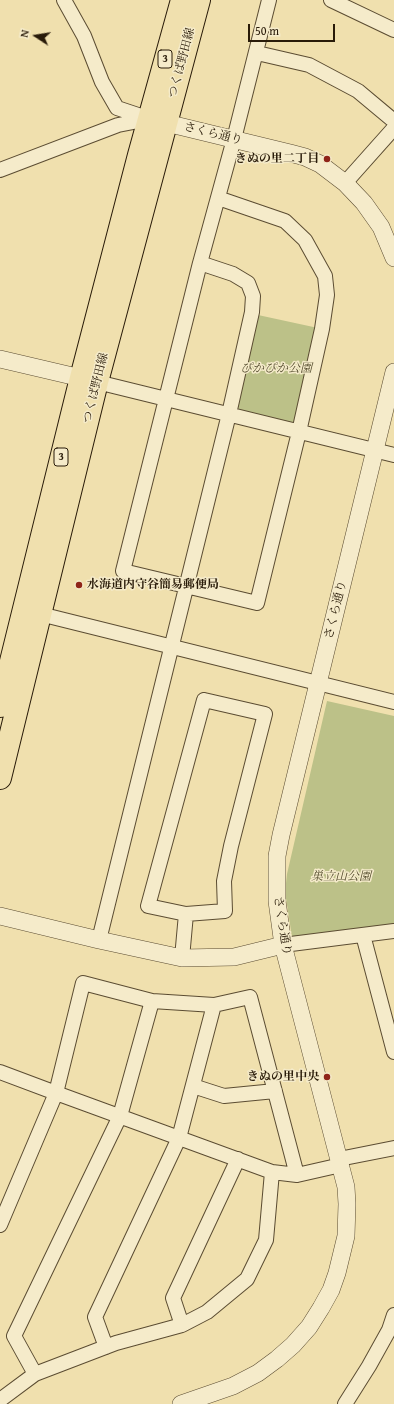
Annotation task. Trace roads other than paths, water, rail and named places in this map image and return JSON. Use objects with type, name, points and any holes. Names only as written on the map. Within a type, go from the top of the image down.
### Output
[{"type":"main road","name":"つくば野田線","points":[[0,706],[89,380],[157,121],[182,0]]},
{"type":"main road","name":"つくば野田線","points":[[157,121],[198,0]]},
{"type":"main road","name":"つくば野田線","points":[[0,778],[40,614],[89,380]]},
{"type":"street","points":[[64,0],[84,36],[102,82],[117,108],[157,121]]},
{"type":"street","points":[[218,198],[285,221],[305,240],[325,276],[327,295],[322,329],[299,432],[257,603],[123,571],[200,263],[270,0]]},
{"type":"street","points":[[331,0],[394,30]]},
{"type":"street","points":[[257,53],[309,65],[358,91],[394,121]]},
{"type":"street","points":[[0,170],[118,125],[157,121]]},
{"type":"street","name":"さくら通り","points":[[157,121],[305,157],[320,164],[345,182],[364,203],[380,227],[394,258]]},
{"type":"street","points":[[345,182],[394,128]]},
{"type":"street","points":[[99,940],[187,587],[252,312],[253,296],[248,283],[233,274],[200,263]]},
{"type":"street","points":[[0,359],[166,398],[394,455]]},
{"type":"street","name":"さくら通り","points":[[182,1404],[207,1400],[258,1373],[277,1359],[299,1339],[309,1327],[331,1290],[337,1273],[346,1236],[348,1204],[346,1187],[283,945],[277,901],[278,856],[281,835],[394,372]]},
{"type":"street","points":[[40,614],[172,648],[318,683],[393,698]]},
{"type":"street","points":[[204,700],[265,714],[231,846],[224,880],[225,911],[186,914],[148,906],[204,700]]},
{"type":"street","points":[[182,958],[186,914]]},
{"type":"street","points":[[0,916],[182,958],[234,957],[283,945],[394,931]]},
{"type":"street","points":[[363,935],[394,1052]]},
{"type":"street","points":[[0,1225],[56,1093],[83,983],[152,1001],[214,1006],[250,997],[297,1175]]},
{"type":"street","points":[[35,1374],[14,1336],[120,1116],[152,1001]]},
{"type":"street","points":[[106,1347],[95,1317],[179,1138],[214,1006]]},
{"type":"street","points":[[0,1072],[272,1172],[297,1175],[394,1148]]},
{"type":"street","points":[[193,1086],[224,1096],[275,1092]]},
{"type":"street","points":[[182,1325],[173,1298],[238,1159]]},
{"type":"street","points":[[0,1400],[35,1374],[116,1343],[182,1325],[207,1312],[247,1279],[266,1240],[272,1172]]},
{"type":"street","points":[[345,1404],[369,1366],[389,1330],[394,1315]]},
{"type":"place","name":"きぬの里二丁目","points":[[327,159]]},
{"type":"place","name":"水海道内守谷簡易郵便局","points":[[79,585]]},
{"type":"place","name":"きぬの里中央","points":[[327,1077]]},
{"type":"park label","name":"ぴかぴか公園","points":[[276,369]]},
{"type":"park label","name":"巣立山公園","points":[[341,877]]}]
